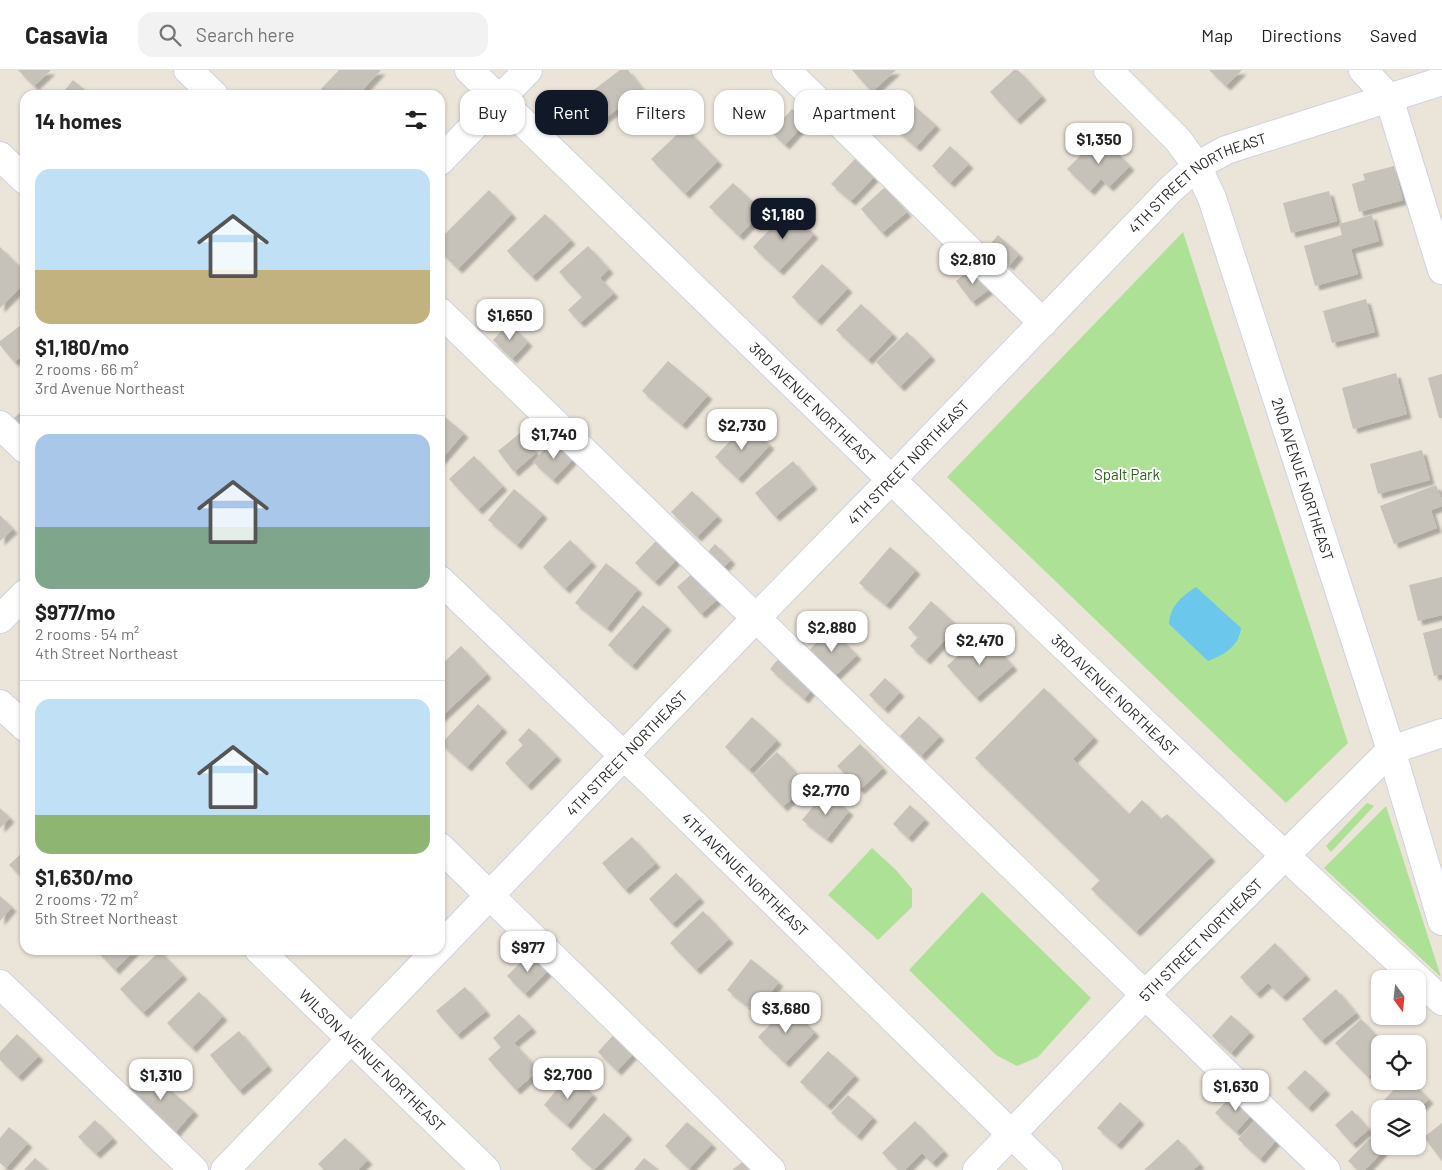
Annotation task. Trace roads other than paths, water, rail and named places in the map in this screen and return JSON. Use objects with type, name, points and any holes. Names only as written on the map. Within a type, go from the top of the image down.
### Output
[{"type":"street","points":[[188,70],[209,90]]},
{"type":"street","name":"3RD AVENUE NORTHEAST","points":[[470,70],[491,90]]},
{"type":"street","points":[[509,90],[528,70]]},
{"type":"street","points":[[786,70],[1043,323]]},
{"type":"street","name":"2ND AVENUE NORTHEAST","points":[[1108,70],[1178,140],[1198,166],[1212,198],[1390,750],[1442,921]]},
{"type":"street","points":[[1363,70],[1390,98],[1442,270]]},
{"type":"street","name":"4TH STREET NORTHEAST","points":[[445,943],[1171,189],[1198,166],[1226,150],[1442,81]]},
{"type":"street","name":"3RD AVENUE NORTHEAST","points":[[525,123],[892,480],[1284,856],[1442,1001]]},
{"type":"street","points":[[445,156],[465,135]]},
{"type":"street","points":[[0,156],[20,175]]},
{"type":"street","points":[[445,317],[1326,1170]]},
{"type":"street","points":[[0,425],[20,444]]},
{"type":"street","name":"4TH AVENUE NORTHEAST","points":[[445,585],[624,756],[1048,1170]]},
{"type":"street","points":[[0,620],[20,599]]},
{"type":"street","points":[[0,704],[20,722]]},
{"type":"street","name":"5TH STREET NORTHEAST","points":[[976,1170],[1146,994],[1390,750],[1442,733]]},
{"type":"street","points":[[445,852],[771,1170]]},
{"type":"street","name":"WILSON AVENUE NORTHEAST","points":[[264,955],[486,1170]]},
{"type":"street","name":"4TH STREET NORTHEAST","points":[[225,1170],[433,955]]},
{"type":"street","points":[[0,984],[194,1170]]},
{"type":"water","points":[[1196,587],[1241,628],[1237,640],[1230,649],[1208,661],[1169,624],[1174,607],[1186,594]]},
{"type":"park label","name":"Spalt Park","points":[[1127,474]]}]
